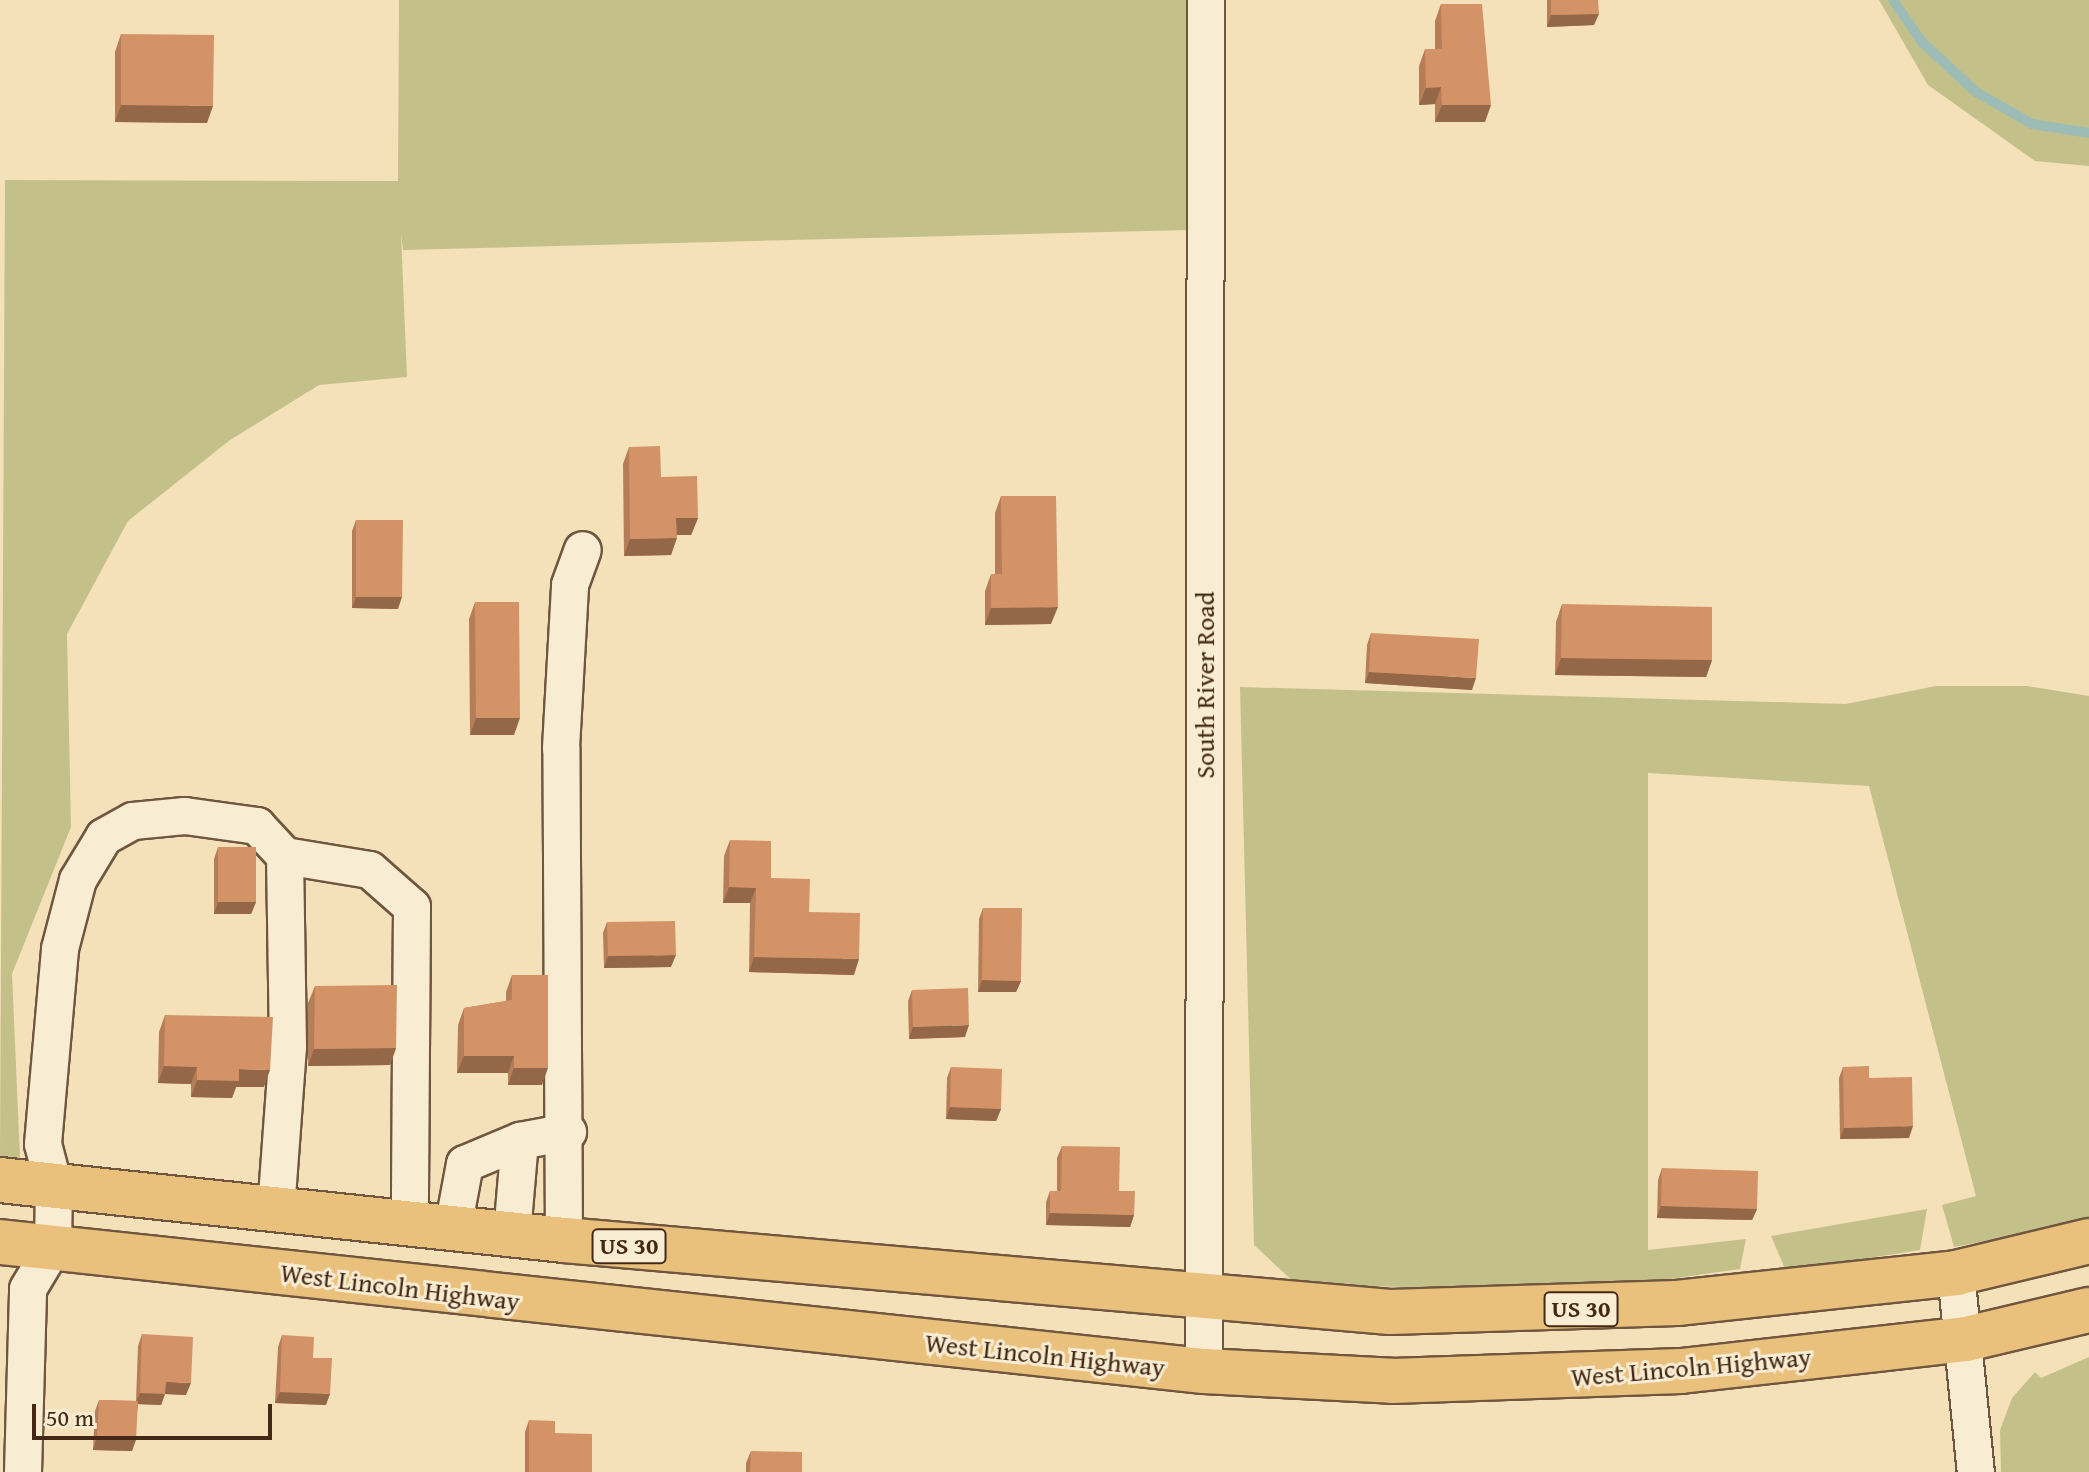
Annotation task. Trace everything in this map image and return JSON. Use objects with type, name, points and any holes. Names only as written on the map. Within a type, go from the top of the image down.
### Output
[{"type":"main road","name":"US 30","points":[[0,1180],[564,1240],[1390,1312],[1563,1310],[1956,1273],[2089,1241]]},
{"type":"main road","name":"West Lincoln Highway","points":[[0,1242],[1204,1371],[1392,1381],[1567,1379],[1966,1339],[2089,1310]]},
{"type":"street","name":"South River Road","points":[[1204,1371],[1206,0]]},
{"type":"street","points":[[564,1240],[568,1132],[561,748],[570,585],[583,550]]},
{"type":"street","points":[[23,1472],[23,1369],[28,1289],[53,1247],[54,1186],[43,1144],[60,949],[78,880],[104,837],[133,821],[185,816],[257,826],[285,856],[370,870],[412,907],[410,1224]]},
{"type":"street","points":[[276,1210],[288,1047],[285,856]]},
{"type":"street","points":[[453,1228],[465,1164],[520,1141],[568,1132]]},
{"type":"street","points":[[512,1234],[520,1141]]},
{"type":"street","points":[[1956,1273],[1966,1339],[1976,1472]]},
{"type":"shaded area","points":[[399,0],[1187,0],[1187,230],[403,250],[401,234],[407,377],[319,385],[230,440],[128,521],[67,634],[71,827],[12,974],[20,1158],[0,1156],[5,180],[398,181]]},
{"type":"shaded area","points":[[1879,0],[2089,0],[2089,166],[2035,161],[1928,85]]},
{"type":"shaded area","points":[[1936,686],[2027,686],[2089,696],[2089,1221],[1954,1247],[1942,1205],[1976,1196],[1869,786],[1648,773],[1648,1250],[1746,1239],[1740,1269],[1592,1290],[1297,1285],[1254,1245],[1240,687],[1846,704]]},
{"type":"shaded area","points":[[1927,1209],[1920,1250],[1786,1271],[1771,1236]]},
{"type":"shaded area","points":[[2089,1357],[2089,1472],[2001,1472],[2000,1430],[2012,1398],[2035,1372],[2041,1378]]},
{"type":"building","points":[[1551,0],[1598,0],[1599,14],[1551,15]]},
{"type":"building","points":[[1441,4],[1482,4],[1491,105],[1442,105],[1441,87],[1426,88],[1425,49],[1442,49]]},
{"type":"building","points":[[121,34],[214,35],[213,106],[121,105]]},
{"type":"building","points":[[660,446],[661,477],[697,476],[698,518],[676,518],[677,538],[630,539],[629,447]]},
{"type":"building","points":[[1001,496],[1056,496],[1058,607],[991,608],[991,574],[1002,574]]},
{"type":"building","points":[[356,520],[403,520],[402,597],[356,597]]},
{"type":"building","points":[[475,602],[519,602],[520,718],[476,718]]},
{"type":"building","points":[[1562,604],[1712,607],[1712,660],[1561,658]]},
{"type":"building","points":[[1371,633],[1479,639],[1476,678],[1369,672]]},
{"type":"building","points":[[730,840],[771,841],[771,878],[810,879],[809,912],[860,913],[859,959],[754,957],[756,888],[729,887]]},
{"type":"building","points":[[218,847],[256,847],[256,902],[218,902]]},
{"type":"building","points":[[983,908],[1022,908],[1021,981],[982,980]]},
{"type":"building","points":[[675,921],[676,955],[608,956],[607,922]]},
{"type":"building","points":[[512,975],[548,975],[548,1068],[514,1068],[514,1056],[464,1056],[464,1008],[512,1000]]},
{"type":"building","points":[[397,985],[396,1048],[314,1049],[315,986]]},
{"type":"building","points":[[968,988],[969,1025],[913,1027],[912,990]]},
{"type":"building","points":[[165,1015],[273,1017],[270,1070],[239,1069],[239,1081],[197,1080],[197,1067],[164,1066]]},
{"type":"building","points":[[1869,1066],[1869,1078],[1912,1077],[1913,1126],[1844,1128],[1843,1067]]},
{"type":"building","points":[[951,1067],[1002,1069],[1001,1109],[950,1107]]},
{"type":"building","points":[[1062,1146],[1120,1147],[1119,1191],[1135,1191],[1134,1215],[1050,1213],[1050,1191],[1061,1191]]},
{"type":"building","points":[[1662,1168],[1758,1171],[1757,1209],[1661,1206]]},
{"type":"building","points":[[142,1334],[193,1337],[191,1383],[166,1382],[165,1394],[140,1393]]},
{"type":"building","points":[[282,1335],[314,1337],[313,1358],[332,1358],[330,1394],[280,1392]]},
{"type":"building","points":[[99,1400],[138,1401],[136,1440],[97,1438]]},
{"type":"building","points":[[529,1420],[555,1421],[555,1433],[592,1434],[592,1472],[529,1472]]},
{"type":"building","points":[[751,1451],[802,1452],[802,1472],[750,1472]]},
{"type":"waterway","points":[[1893,0],[1922,42],[1976,92],[2032,124],[2089,133]]}]
